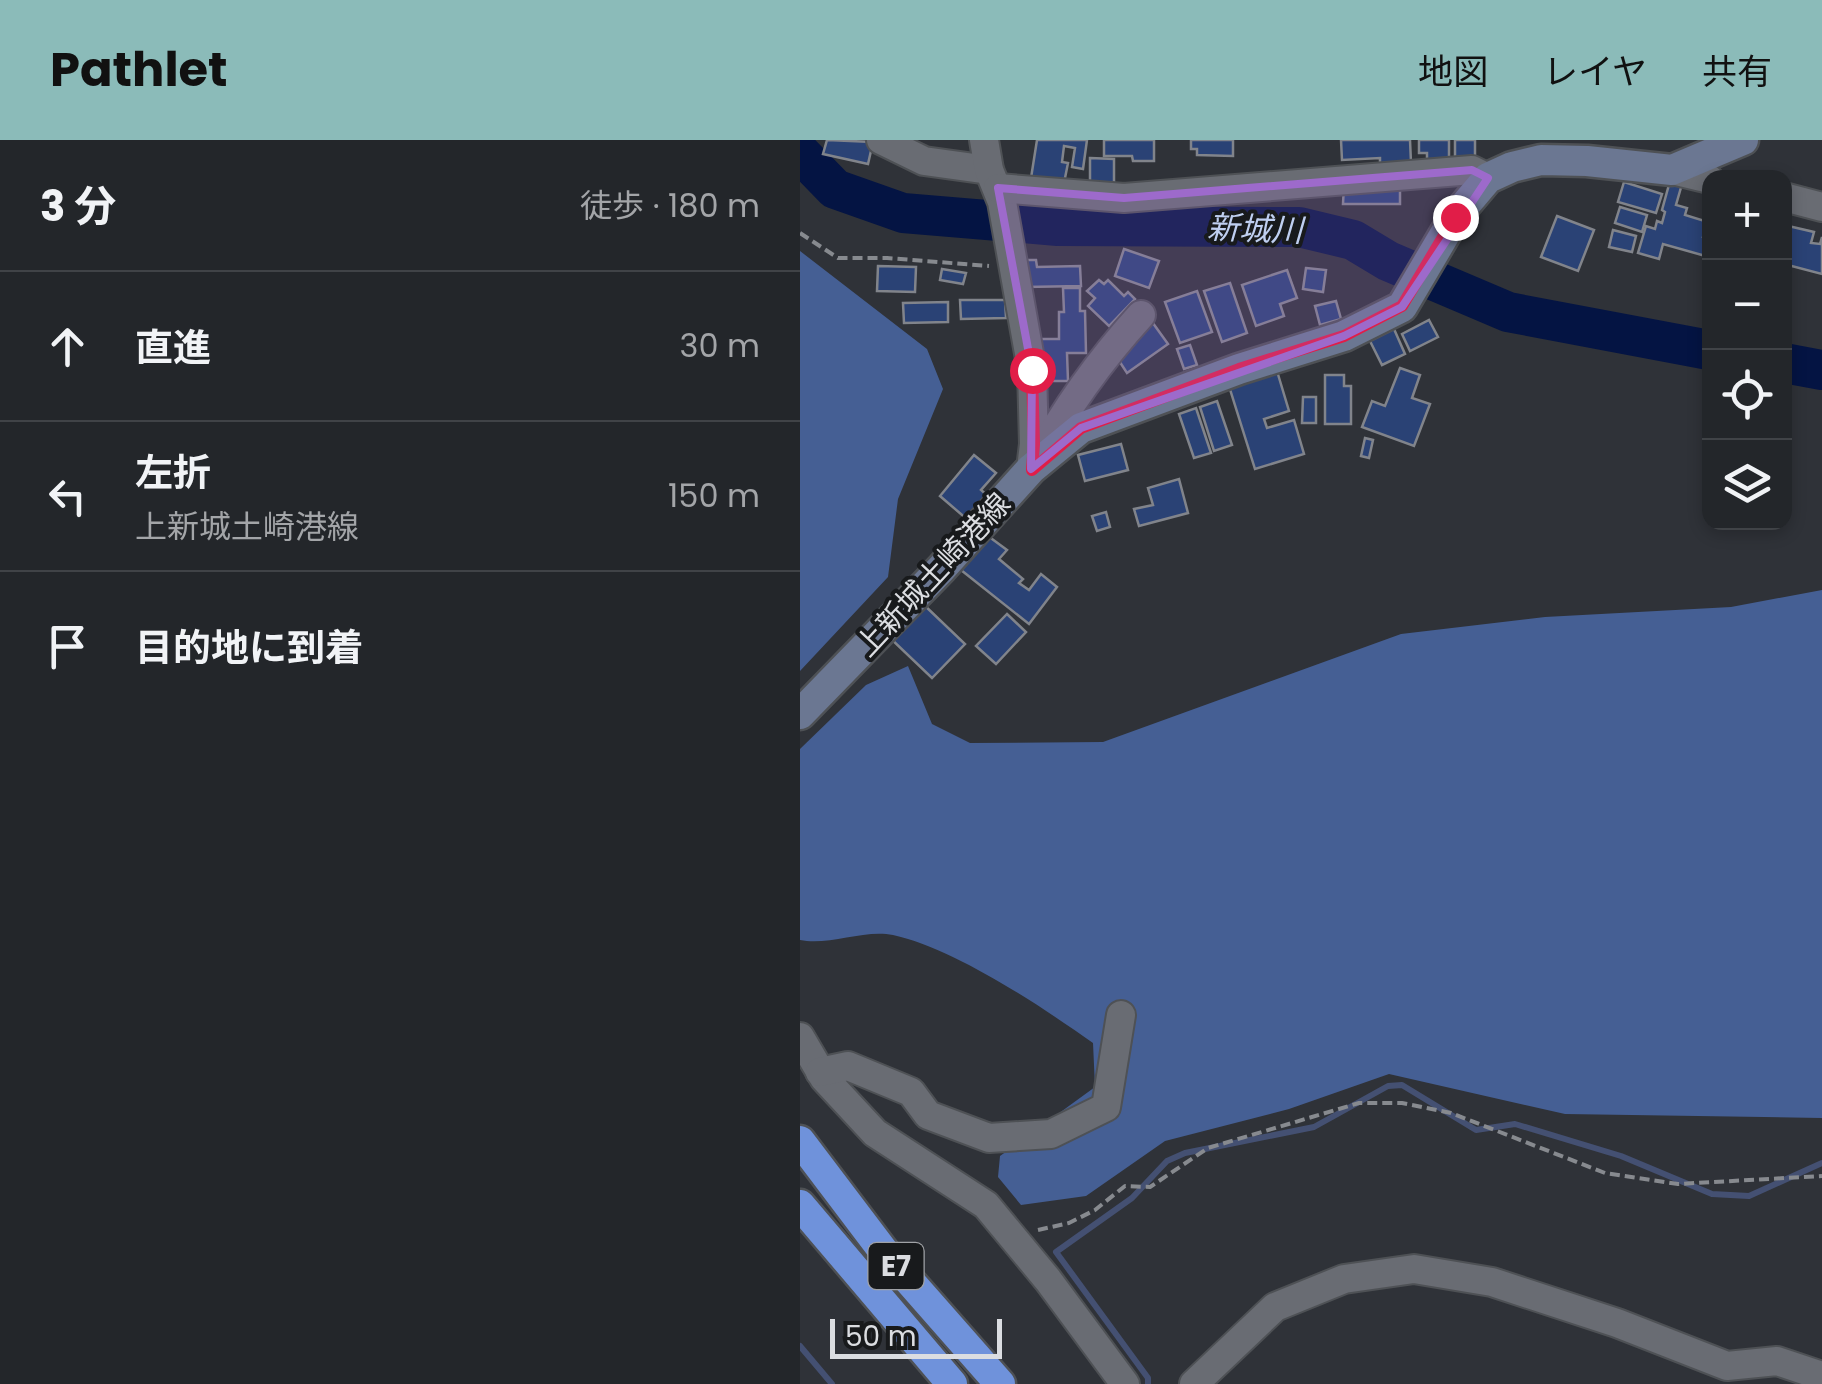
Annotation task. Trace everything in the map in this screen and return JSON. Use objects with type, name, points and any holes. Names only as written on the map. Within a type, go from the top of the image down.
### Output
[{"type":"highway","name":"E7","points":[[800,1140],[884,1252],[1000,1384]]},
{"type":"highway","name":"E7","points":[[800,1205],[952,1384]]},
{"type":"main road","points":[[1488,178],[1512,166],[1541,160],[1587,160],[1672,170],[1743,140]]},
{"type":"main road","name":"上新城土崎港線","points":[[800,714],[1032,470],[1081,428],[1239,369],[1344,336],[1402,306],[1455,217],[1488,178]]},
{"type":"street","points":[[984,140],[1032,370],[1032,470]]},
{"type":"street","points":[[885,141],[996,187],[1124,198],[1472,170],[1488,178]]},
{"type":"street","points":[[1672,170],[1702,177]]},
{"type":"street","points":[[1792,199],[1822,207]]},
{"type":"street","points":[[1032,470],[1062,415],[1100,360],[1140,314]]},
{"type":"street","points":[[820,1072],[848,1066],[910,1092],[928,1115],[989,1138],[1051,1134],[1106,1107],[1120,1015]]},
{"type":"street","points":[[800,1036],[820,1072],[875,1133],[986,1205],[1125,1384]]},
{"type":"street","points":[[1194,1384],[1275,1306],[1344,1279],[1414,1269],[1492,1282],[1617,1323],[1727,1366],[1777,1362],[1822,1376]]},
{"type":"path","points":[[800,234],[838,258],[1012,260]]},
{"type":"path","points":[[1027,1230],[1069,1223],[1095,1210],[1125,1186],[1150,1187],[1208,1148],[1358,1102],[1402,1102],[1451,1113],[1606,1174],[1678,1184],[1822,1176]]},
{"type":"highlighted area","points":[[1472,170],[1488,178],[1402,307],[1344,336],[1081,428],[1031,469],[1032,370],[998,188],[1124,198]]},
{"type":"shaded area","points":[[800,251],[927,349],[943,389],[898,499],[888,577],[800,671]]},
{"type":"shaded area","points":[[1822,590],[1822,1118],[1565,1114],[1389,1074],[1289,1109],[1165,1141],[1086,1196],[1021,1205],[998,1177],[1000,1156],[1095,1087],[1093,1043],[997,980],[917,942],[882,934],[800,940],[800,749],[866,685],[908,666],[932,724],[970,743],[1103,742],[1401,634],[1545,617],[1731,607]]},
{"type":"building","points":[[827,140],[873,142],[868,164],[823,154]]},
{"type":"building","points":[[1037,140],[1087,140],[1083,169],[1072,167],[1075,148],[1064,146],[1062,162],[1068,163],[1064,183],[1031,178]]},
{"type":"building","points":[[1104,140],[1154,140],[1154,161],[1104,156]]},
{"type":"building","points":[[1191,140],[1233,140],[1233,156],[1197,155],[1197,149],[1191,149]]},
{"type":"building","points":[[1341,140],[1410,140],[1411,163],[1380,164],[1380,158],[1342,160]]},
{"type":"building","points":[[1419,140],[1449,140],[1449,159],[1427,160],[1427,153],[1419,153]]},
{"type":"building","points":[[1455,140],[1475,140],[1475,158],[1455,158]]},
{"type":"building","points":[[1090,158],[1114,159],[1114,183],[1090,183]]},
{"type":"building","points":[[1670,181],[1682,184],[1676,205],[1687,208],[1685,215],[1702,220],[1702,255],[1663,244],[1659,259],[1638,253],[1646,226],[1655,229],[1657,221],[1662,223]]},
{"type":"building","points":[[1624,182],[1662,194],[1656,213],[1618,202]]},
{"type":"building","points":[[1344,185],[1400,186],[1400,204],[1343,204]]},
{"type":"building","points":[[1620,207],[1647,215],[1642,232],[1615,223]]},
{"type":"building","points":[[1557,216],[1594,230],[1578,271],[1541,257]]},
{"type":"building","points":[[1792,227],[1814,232],[1811,243],[1820,244],[1822,237],[1822,274],[1792,266]]},
{"type":"building","points":[[1613,230],[1636,236],[1632,252],[1609,247]]},
{"type":"building","points":[[1124,249],[1159,261],[1149,288],[1115,276]]},
{"type":"building","points":[[1024,260],[1036,260],[1037,267],[1080,266],[1081,286],[1025,287]]},
{"type":"building","points":[[878,266],[916,267],[915,292],[877,291]]},
{"type":"building","points":[[1306,268],[1326,270],[1323,292],[1303,289]]},
{"type":"building","points":[[942,269],[966,273],[963,284],[940,280]]},
{"type":"building","points":[[1287,270],[1297,298],[1280,304],[1284,316],[1256,326],[1242,285]]},
{"type":"building","points":[[1099,280],[1104,284],[1108,280],[1124,296],[1128,292],[1135,299],[1109,326],[1088,306],[1095,298],[1087,291]]},
{"type":"building","points":[[1230,283],[1247,333],[1222,342],[1204,291]]},
{"type":"building","points":[[1063,288],[1080,288],[1086,353],[1067,353],[1068,381],[1041,381],[1041,339],[1059,339]]},
{"type":"building","points":[[1197,291],[1212,332],[1180,343],[1165,302]]},
{"type":"building","points":[[960,300],[1005,300],[1006,318],[961,319]]},
{"type":"building","points":[[1336,301],[1341,319],[1320,325],[1315,306]]},
{"type":"building","points":[[948,302],[948,322],[904,323],[903,303]]},
{"type":"building","points":[[1150,319],[1168,344],[1127,373],[1114,353]]},
{"type":"building","points":[[1429,320],[1438,337],[1410,351],[1402,334]]},
{"type":"building","points":[[1394,329],[1405,354],[1382,365],[1370,341]]},
{"type":"building","points":[[1190,345],[1197,365],[1184,369],[1177,349]]},
{"type":"building","points":[[1400,368],[1420,375],[1412,398],[1430,404],[1414,446],[1362,427],[1372,401],[1385,406]]},
{"type":"building","points":[[1277,371],[1289,411],[1264,419],[1267,428],[1294,420],[1304,454],[1255,469],[1229,386]]},
{"type":"building","points":[[1325,375],[1344,375],[1344,386],[1351,386],[1351,424],[1325,424]]},
{"type":"building","points":[[1303,397],[1316,397],[1316,423],[1302,423]]},
{"type":"building","points":[[1217,401],[1232,445],[1214,451],[1200,407]]},
{"type":"building","points":[[1196,408],[1211,453],[1194,458],[1179,414]]},
{"type":"building","points":[[1365,438],[1373,440],[1369,458],[1361,456]]},
{"type":"building","points":[[1121,444],[1128,470],[1085,481],[1078,455]]},
{"type":"building","points":[[974,455],[996,473],[981,490],[989,497],[969,521],[940,496]]},
{"type":"building","points":[[1179,479],[1188,513],[1139,526],[1134,509],[1153,505],[1148,488]]},
{"type":"building","points":[[1106,512],[1110,527],[1097,531],[1092,516]]},
{"type":"building","points":[[988,536],[1007,550],[999,559],[1023,579],[1019,583],[1029,590],[1041,574],[1057,587],[1029,624],[961,570]]},
{"type":"building","points":[[922,603],[965,644],[932,678],[889,637]]},
{"type":"building","points":[[1007,614],[1026,632],[996,664],[976,646]]},
{"type":"waterway","name":"新城川","points":[[800,153],[835,189],[903,213],[1058,226],[1299,227],[1353,240],[1388,261],[1508,312],[1702,349]]},
{"type":"waterway","name":"新城川","points":[[1792,364],[1822,370]]},
{"type":"waterway","points":[[1148,1384],[1148,1378],[1056,1252],[1132,1198],[1167,1161],[1185,1153],[1314,1127],[1388,1086],[1402,1085],[1476,1130],[1515,1124],[1621,1156],[1712,1194],[1749,1196],[1822,1163]]},
{"type":"waterway","points":[[800,1346],[832,1384]]},
{"type":"route","points":[[1032,370],[1032,470],[1081,428],[1239,369],[1344,336],[1402,306],[1455,217]]}]
